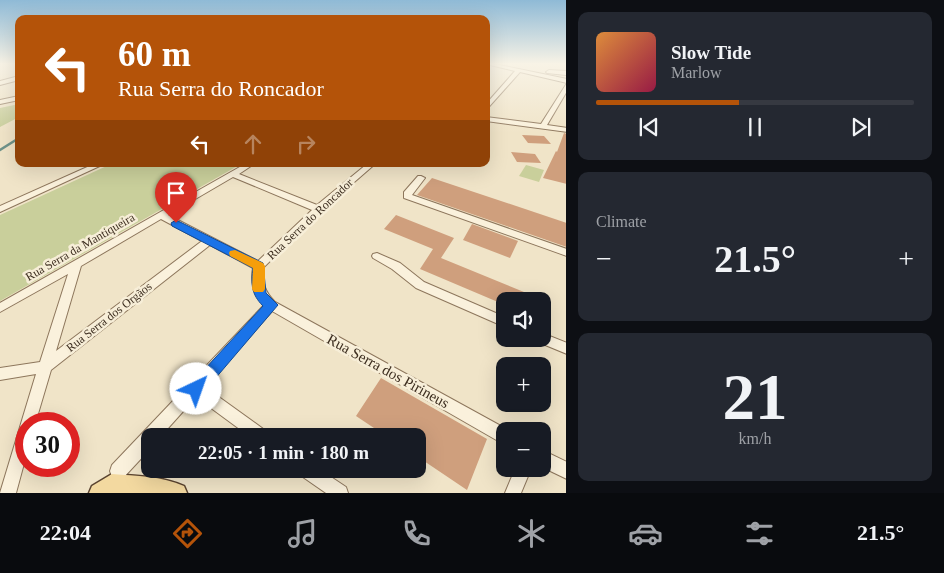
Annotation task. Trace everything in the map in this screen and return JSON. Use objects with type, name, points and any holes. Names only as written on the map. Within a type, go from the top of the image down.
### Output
[{"type":"main road","points":[[99,493],[112,484],[149,487],[177,493]]},
{"type":"street","points":[[490,101],[501,87]]},
{"type":"street","points":[[543,127],[564,87]]},
{"type":"street","points":[[0,102],[15,99]]},
{"type":"street","points":[[490,120],[566,130]]},
{"type":"street","points":[[0,209],[93,167]]},
{"type":"street","name":"Rua Serra da Mantiqueira","points":[[0,308],[245,167]]},
{"type":"street","name":"Rua Serra do Roncador","points":[[271,305],[260,295],[257,283],[259,266],[318,209],[367,167]]},
{"type":"street","points":[[233,174],[318,209]]},
{"type":"street","points":[[421,178],[408,192],[407,196],[566,254]]},
{"type":"street","points":[[160,215],[259,266]]},
{"type":"street","name":"Rua Serra dos Orgãos","points":[[0,374],[45,367],[209,240]]},
{"type":"street","points":[[377,256],[396,266],[420,285],[496,318]]},
{"type":"street","points":[[32,412],[76,264]]},
{"type":"street","points":[[159,428],[271,305]]},
{"type":"street","name":"Rua Serra dos Pirineus","points":[[271,305],[496,432]]},
{"type":"street","points":[[551,342],[566,349]]},
{"type":"street","points":[[196,389],[250,428]]},
{"type":"street","points":[[118,471],[141,447]]},
{"type":"street","points":[[551,463],[566,471]]},
{"type":"street","points":[[8,493],[15,468]]},
{"type":"street","points":[[513,493],[520,477]]},
{"type":"street","points":[[319,478],[340,493]]},
{"type":"green space","points":[[15,105],[15,119],[0,127],[0,108]]},
{"type":"green space","points":[[526,165],[544,170],[539,182],[519,176]]},
{"type":"green space","points":[[104,167],[236,167],[0,301],[0,215]]},
{"type":"building","points":[[564,133],[566,134],[566,184],[543,178],[557,152]]},
{"type":"building","points":[[522,135],[544,136],[551,144],[528,143]]},
{"type":"building","points":[[511,152],[535,154],[541,163],[517,162]]},
{"type":"building","points":[[432,178],[566,223],[566,247],[417,195]]},
{"type":"building","points":[[396,215],[454,238],[441,258],[524,292],[496,292],[496,301],[420,269],[433,249],[384,229]]},
{"type":"building","points":[[472,224],[518,241],[510,258],[463,240]]},
{"type":"building","points":[[381,378],[487,439],[467,490],[426,462],[426,428],[374,428],[356,416]]},
{"type":"waterway","points":[[0,150],[15,141]]},
{"type":"slow traffic","points":[[235,253],[259,266],[257,272],[258,289]]},
{"type":"route","points":[[176,223],[259,266],[257,283],[260,295],[271,305],[196,389]]}]
